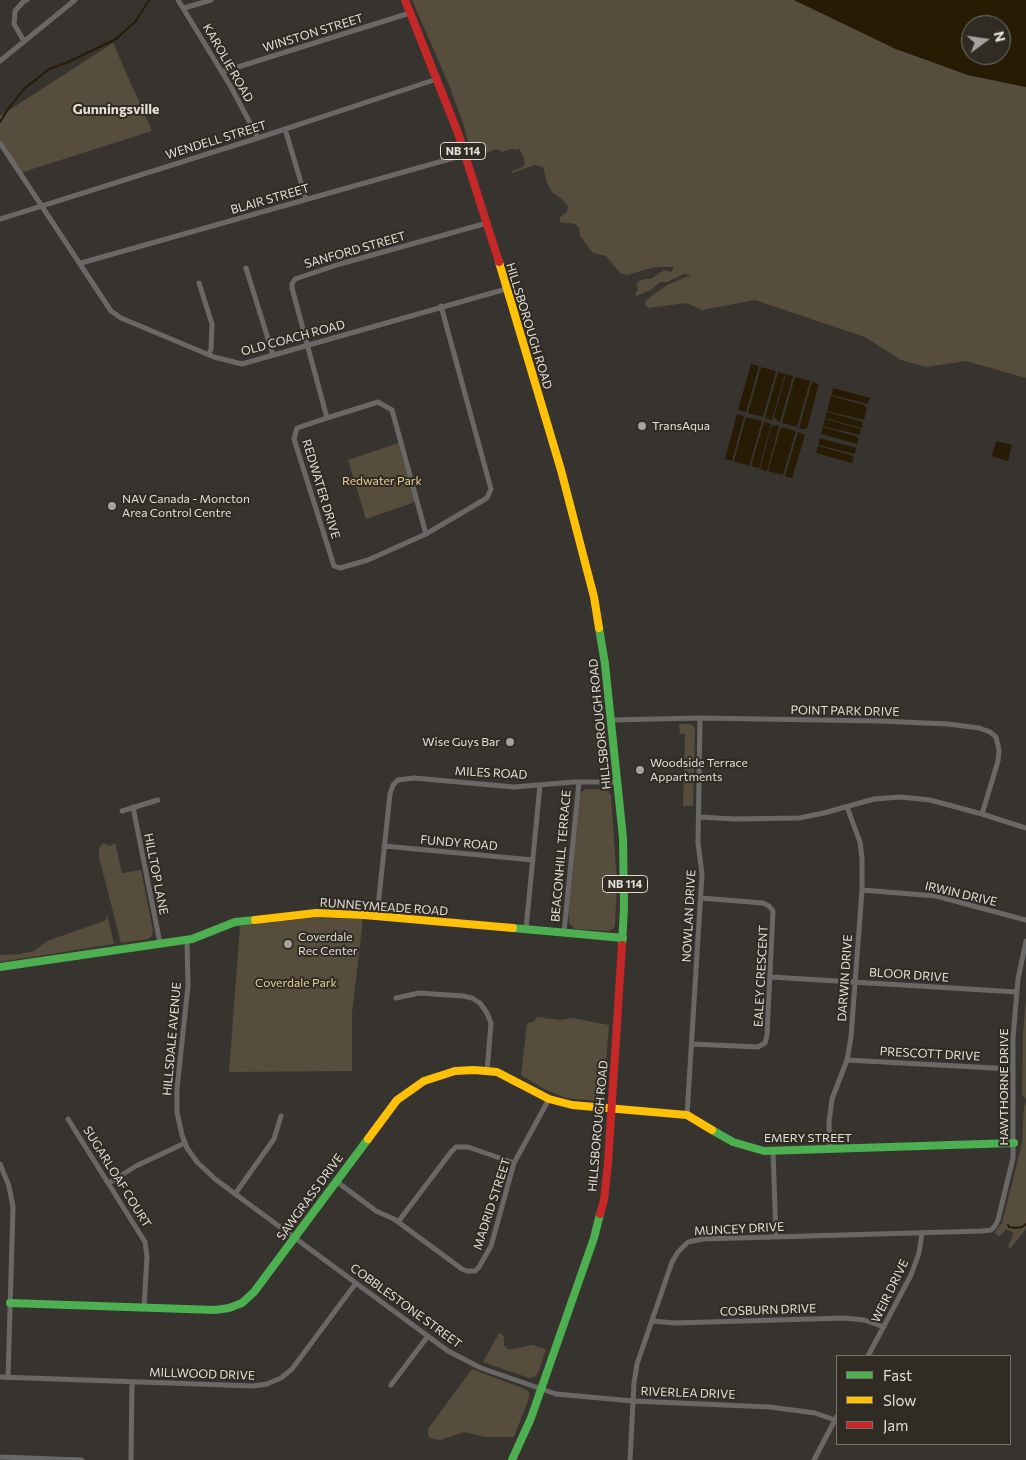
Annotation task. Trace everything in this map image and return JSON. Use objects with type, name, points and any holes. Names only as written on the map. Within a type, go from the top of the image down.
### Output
[{"type":"street","points":[[24,41],[14,24],[15,11],[27,0]]},
{"type":"street","points":[[0,61],[75,0]]},
{"type":"street","name":"KAROLIE ROAD","points":[[178,0],[222,72],[258,138]]},
{"type":"street","points":[[184,8],[211,0]]},
{"type":"street","name":"HILLSBOROUGH ROAD","points":[[404,0],[438,79],[458,133],[487,223],[561,470],[594,597],[603,647],[612,720],[625,864],[608,1162],[601,1213],[531,1418],[512,1460]]},
{"type":"street","name":"WINSTON STREET","points":[[222,72],[410,13]]},
{"type":"street","name":"WENDELL STREET","points":[[0,218],[258,138],[438,79]]},
{"type":"street","points":[[285,129],[306,199]]},
{"type":"street","name":"OLD COACH ROAD","points":[[0,143],[111,311],[121,318],[214,357],[242,364],[506,289]]},
{"type":"street","name":"BLAIR STREET","points":[[81,263],[464,155]]},
{"type":"street","name":"SANFORD STREET","points":[[308,345],[292,288],[296,278],[487,223]]},
{"type":"street","points":[[246,268],[272,355]]},
{"type":"street","points":[[199,283],[212,324],[211,349],[208,354]]},
{"type":"street","name":"REDWATER DRIVE","points":[[426,534],[392,410],[378,402],[297,428],[294,439],[334,566],[340,568],[368,560],[426,534],[487,498],[491,489],[442,306]]},
{"type":"street","points":[[308,345],[327,418]]},
{"type":"street","name":"POINT PARK DRIVE","points":[[612,720],[700,718],[918,723],[956,725],[985,730],[996,737],[999,750],[998,762],[982,814]]},
{"type":"street","name":"NOWLAN DRIVE","points":[[688,1115],[702,874],[698,844],[700,718]]},
{"type":"street","name":"MILES ROAD","points":[[384,846],[390,794],[395,782],[401,779],[414,778],[514,786],[578,782],[618,782]]},
{"type":"street","name":"BEACONHILL TERRACE","points":[[564,932],[578,782]]},
{"type":"street","points":[[526,929],[540,785]]},
{"type":"street","points":[[699,817],[789,818],[824,814],[880,798],[908,797],[930,800],[1026,828]]},
{"type":"street","points":[[122,811],[158,800]]},
{"type":"street","name":"DARWIN DRIVE","points":[[830,1150],[832,1099],[847,1060],[851,1037],[862,890],[860,842],[847,807]]},
{"type":"street","name":"HILLTOP LANE","points":[[134,808],[160,944]]},
{"type":"street","points":[[377,916],[384,846]]},
{"type":"street","name":"FUNDY ROAD","points":[[384,846],[533,860]]},
{"type":"street","name":"IRWIN DRIVE","points":[[862,890],[936,896],[1026,920]]},
{"type":"street","name":"EALEY CRESCENT","points":[[692,1044],[756,1048],[763,1045],[767,1040],[771,977],[774,919],[772,908],[763,903],[701,898]]},
{"type":"street","name":"RUNNEYMEADE ROAD","points":[[0,967],[187,940],[197,938],[235,922],[324,913],[622,938]]},
{"type":"street","name":"HILLSDALE AVENUE","points":[[187,940],[188,986],[176,1098],[178,1118],[185,1143],[202,1168],[294,1238]]},
{"type":"street","name":"HAWTHORNE DRIVE","points":[[991,1230],[998,1220],[1012,1164],[1014,1143],[1012,1069],[1017,992],[1026,941]]},
{"type":"street","name":"BLOOR DRIVE","points":[[771,977],[1017,992]]},
{"type":"street","points":[[396,998],[419,993],[463,996],[472,998],[480,1003],[491,1023],[488,1071]]},
{"type":"street","name":"PRESCOTT DRIVE","points":[[847,1060],[1012,1069]]},
{"type":"street","name":"SAWGRASS DRIVE","points":[[10,1302],[215,1310],[238,1305],[250,1296],[388,1110],[407,1091],[424,1081],[442,1074],[462,1070],[488,1071],[511,1078],[549,1099],[572,1105],[611,1108]]},
{"type":"street","name":"MADRID STREET","points":[[336,1182],[376,1211],[398,1222],[462,1269],[467,1272],[475,1271],[491,1246],[514,1163],[549,1099]]},
{"type":"street","name":"EMERY STREET","points":[[611,1108],[688,1115],[740,1145],[773,1152],[1014,1143]]},
{"type":"street","points":[[235,1194],[274,1139],[281,1116]]},
{"type":"street","name":"SUGARLOAF COURT","points":[[68,1119],[140,1232],[146,1246],[144,1307]]},
{"type":"street","points":[[108,1183],[136,1166],[185,1143]]},
{"type":"street","points":[[398,1222],[456,1148],[468,1147],[514,1163]]},
{"type":"street","points":[[773,1152],[776,1237]]},
{"type":"street","points":[[0,1164],[9,1186],[13,1207],[8,1378]]},
{"type":"street","name":"MUNCEY DRIVE","points":[[630,1460],[633,1402],[638,1364],[675,1257],[688,1242],[703,1239],[991,1230]]},
{"type":"street","name":"WEIR DRIVE","points":[[869,1355],[914,1268],[921,1247],[922,1233]]},
{"type":"street","name":"COBBLESTONE STREET","points":[[294,1238],[448,1351],[472,1364],[540,1390]]},
{"type":"street","name":"MILLWOOD DRIVE","points":[[0,1377],[253,1386],[268,1384],[285,1376],[292,1369],[356,1283]]},
{"type":"street","name":"COSBURN DRIVE","points":[[652,1321],[675,1323],[844,1318],[864,1320],[884,1327]]},
{"type":"street","points":[[391,1385],[428,1336]]},
{"type":"street","points":[[130,1460],[132,1382]]},
{"type":"street","name":"RIVERLEA DRIVE","points":[[540,1390],[556,1394],[633,1402],[770,1407],[836,1418]]},
{"type":"street","points":[[814,1460],[836,1418]]},
{"type":"street","points":[[0,1457],[82,1460]]},
{"type":"green space","points":[[412,0],[794,0],[896,49],[968,75],[1026,87],[1026,378],[966,361],[926,367],[901,360],[865,337],[755,300],[702,310],[686,303],[648,308],[645,304],[646,300],[667,285],[691,275],[684,274],[667,282],[660,282],[651,290],[636,296],[638,289],[636,283],[644,279],[651,279],[664,270],[671,272],[674,267],[655,267],[627,275],[620,273],[606,256],[593,253],[580,236],[579,228],[576,224],[560,222],[560,217],[567,212],[568,206],[552,192],[547,183],[543,167],[535,165],[512,173],[512,171],[521,168],[525,164],[519,148],[502,152],[498,149],[472,157],[464,126],[449,85]]},
{"type":"green space","points":[[113,43],[152,131],[20,173],[0,142],[0,116]]},
{"type":"green space","name":"Redwater Park","points":[[398,443],[415,502],[366,519],[348,460]]},
{"type":"green space","points":[[679,724],[691,724],[695,728],[693,806],[683,806],[685,734],[680,734]]},
{"type":"green space","points":[[585,789],[606,789],[611,795],[617,885],[615,924],[614,928],[609,931],[575,929],[569,923],[568,908],[580,794]]},
{"type":"green space","points":[[103,843],[110,846],[115,843],[122,873],[141,870],[153,931],[152,936],[148,939],[121,943],[99,857],[99,849]]},
{"type":"green space","points":[[107,914],[114,944],[0,962],[0,955],[34,951],[47,941],[104,921],[107,918]]},
{"type":"green space","name":"Coverdale Park","points":[[312,918],[363,919],[352,1013],[352,1071],[229,1072],[240,926]]},
{"type":"green space","points":[[1026,998],[1026,1100],[1022,1094]]},
{"type":"green space","points":[[537,1017],[560,1020],[572,1018],[609,1025],[603,1100],[566,1098],[546,1090],[521,1075],[527,1023],[534,1022]]},
{"type":"green space","points":[[1026,1102],[1026,1229],[1010,1249],[1008,1246],[1014,1233],[1006,1229],[1000,1236],[996,1235],[995,1232],[1002,1223],[1018,1160],[1022,1143],[1024,1106]]},
{"type":"green space","points":[[499,1333],[504,1336],[504,1345],[508,1349],[532,1345],[546,1349],[535,1377],[529,1378],[483,1362]]},
{"type":"green space","points":[[472,1369],[529,1392],[529,1398],[514,1437],[485,1437],[465,1432],[440,1440],[430,1438],[428,1429]]},
{"type":"shaded area","points":[[794,0],[1026,0],[1026,87],[968,75],[896,49]]},
{"type":"shaded area","points":[[751,364],[759,366],[746,412],[738,410]]},
{"type":"shaded area","points":[[761,367],[776,371],[763,417],[748,413]]},
{"type":"shaded area","points":[[778,372],[785,374],[772,420],[765,418]]},
{"type":"shaded area","points":[[786,374],[793,376],[780,422],[774,417]]},
{"type":"shaded area","points":[[795,377],[810,381],[797,427],[782,423]]},
{"type":"shaded area","points":[[812,382],[819,384],[807,428],[799,428]]},
{"type":"shaded area","points":[[833,388],[870,398],[868,404],[832,395]]},
{"type":"shaded area","points":[[831,396],[864,405],[867,408],[864,420],[827,411]]},
{"type":"shaded area","points":[[827,412],[860,421],[863,423],[862,428],[825,418]]},
{"type":"shaded area","points":[[737,414],[744,416],[732,461],[725,459]]},
{"type":"shaded area","points":[[746,417],[762,421],[749,466],[734,461]]},
{"type":"shaded area","points":[[825,419],[861,429],[860,435],[823,426]]},
{"type":"shaded area","points":[[764,422],[771,424],[759,468],[751,466]]},
{"type":"shaded area","points":[[779,426],[767,471],[760,469],[771,427]]},
{"type":"shaded area","points":[[781,427],[796,431],[783,475],[768,471]]},
{"type":"shaded area","points":[[823,427],[855,436],[859,439],[857,444],[821,434]]},
{"type":"shaded area","points":[[798,432],[805,435],[792,478],[785,476]]},
{"type":"shaded area","points":[[820,438],[856,448],[855,454],[818,445]]},
{"type":"shaded area","points":[[996,441],[1012,445],[1008,461],[992,456]]},
{"type":"shaded area","points":[[818,446],[854,457],[852,463],[816,453]]},
{"type":"waterway","points":[[0,122],[24,89],[49,69],[116,39],[136,21],[149,0]]},
{"type":"waterway","points":[[1008,1225],[1009,1227],[1016,1228],[1026,1224]]},
{"type":"traffic: fast","points":[[599,628],[605,664],[623,838],[624,907],[622,945]]},
{"type":"traffic: fast","points":[[0,967],[192,939],[235,922],[255,920]]},
{"type":"traffic: fast","points":[[513,928],[623,938]]},
{"type":"traffic: fast","points":[[712,1130],[733,1142],[764,1151],[1014,1143]]},
{"type":"traffic: fast","points":[[10,1303],[215,1310],[229,1308],[242,1303],[254,1292],[368,1139]]},
{"type":"traffic: fast","points":[[512,1460],[531,1418],[594,1238],[600,1214]]},
{"type":"traffic: slow","points":[[499,262],[561,470],[594,597],[599,628]]},
{"type":"traffic: slow","points":[[255,920],[316,913],[364,915],[513,928]]},
{"type":"traffic: slow","points":[[368,1139],[397,1100],[424,1081],[455,1071],[474,1070],[497,1072],[549,1099],[572,1105],[687,1115],[712,1130]]},
{"type":"traffic: jam","points":[[405,0],[458,133],[499,262]]},
{"type":"traffic: jam","points":[[600,1214],[604,1200],[608,1163],[622,945]]},
{"type":"place","name":"TransAqua","points":[[642,426]]},
{"type":"place","name":"NAV Canada - Moncton Area Control Centre","points":[[112,506]]},
{"type":"place","name":"Wise Guys Bar","points":[[510,742]]},
{"type":"place","name":"Woodside Terrace Appartments","points":[[640,770]]},
{"type":"place","name":"Coverdale Rec Center","points":[[288,944]]},
{"type":"district","name":"Gunningsville","points":[[116,109]]}]
